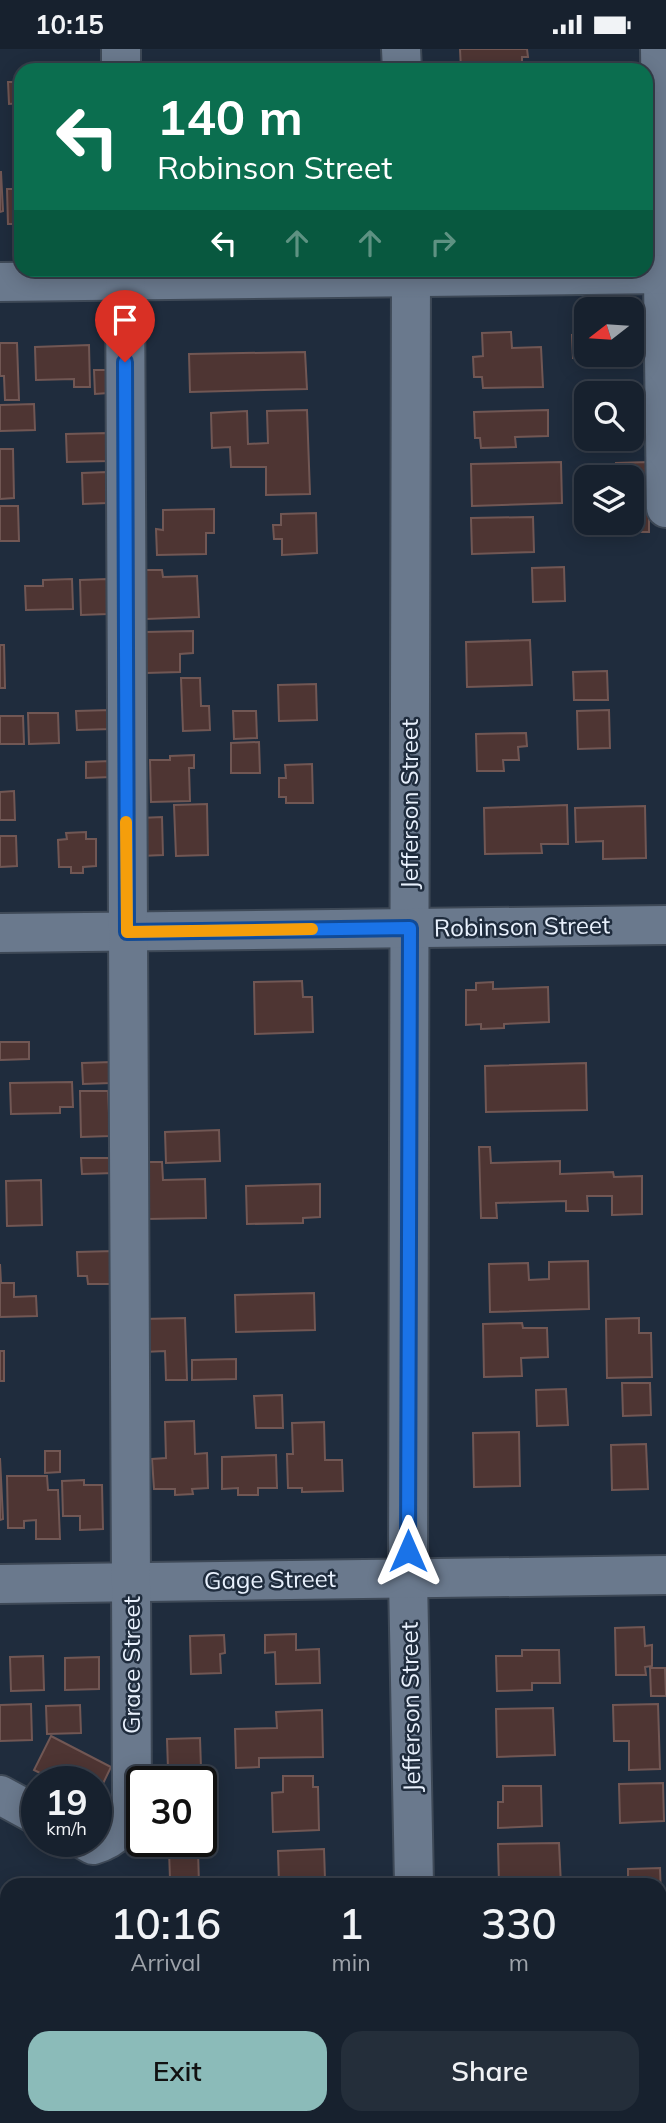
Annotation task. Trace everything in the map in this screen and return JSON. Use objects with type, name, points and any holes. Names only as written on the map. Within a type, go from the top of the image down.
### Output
[{"type":"street","points":[[660,49],[666,507]]},
{"type":"street","points":[[0,282],[89,277]]},
{"type":"street","name":"Grace Street","points":[[112,1837],[125,1825],[132,1804],[125,277]]},
{"type":"street","name":"Jefferson Street","points":[[411,277],[408,1579],[414,1878]]},
{"type":"street","name":"Robinson Street","points":[[0,933],[666,925]]},
{"type":"street","name":"Gage Street","points":[[0,1584],[666,1575]]},
{"type":"street","points":[[0,1795],[21,1806]]},
{"type":"building","points":[[460,49],[527,49],[528,57],[522,57],[522,63],[461,63]]},
{"type":"building","points":[[8,82],[14,82],[14,104],[9,104]]},
{"type":"building","points":[[0,172],[3,211],[0,212]]},
{"type":"building","points":[[7,189],[14,189],[14,224],[8,224]]},
{"type":"building","points":[[511,332],[512,348],[541,347],[543,387],[483,388],[482,377],[474,377],[473,357],[483,356],[482,333]]},
{"type":"building","points":[[574,335],[574,358],[573,358]]},
{"type":"building","points":[[0,343],[17,343],[19,400],[5,400],[4,376],[0,376]]},
{"type":"building","points":[[89,345],[90,387],[74,387],[74,379],[36,380],[35,347]]},
{"type":"building","points":[[305,352],[307,389],[190,392],[189,354]]},
{"type":"building","points":[[94,370],[108,370],[108,393],[95,394]]},
{"type":"building","points":[[34,404],[35,430],[0,431],[0,405]]},
{"type":"building","points":[[307,410],[310,494],[266,495],[266,467],[231,467],[230,447],[212,448],[211,413],[247,411],[248,444],[268,443],[267,411]]},
{"type":"building","points":[[548,410],[548,436],[515,437],[516,447],[481,448],[480,438],[475,438],[474,412]]},
{"type":"building","points":[[108,433],[109,461],[67,462],[66,434]]},
{"type":"building","points":[[0,449],[13,449],[14,498],[0,499]]},
{"type":"building","points":[[561,462],[562,503],[472,506],[471,464]]},
{"type":"building","points":[[648,462],[650,502],[644,502],[644,465],[616,463]]},
{"type":"building","points":[[107,472],[107,503],[83,504],[82,473]]},
{"type":"building","points":[[0,506],[18,506],[19,541],[0,541]]},
{"type":"building","points":[[644,508],[649,508],[649,532],[644,532]]},
{"type":"building","points":[[214,509],[214,533],[206,533],[206,554],[157,555],[156,529],[163,530],[163,510]]},
{"type":"building","points":[[316,513],[317,553],[282,555],[282,539],[274,539],[273,525],[281,525],[281,514]]},
{"type":"building","points":[[533,517],[534,552],[472,554],[471,518]]},
{"type":"building","points":[[564,567],[565,601],[533,602],[532,568]]},
{"type":"building","points":[[145,570],[162,570],[163,577],[197,576],[199,617],[146,619]]},
{"type":"building","points":[[72,579],[73,609],[26,610],[25,586],[43,586],[43,580]]},
{"type":"building","points":[[107,579],[108,614],[81,615],[80,580]]},
{"type":"building","points":[[193,631],[193,653],[180,654],[180,672],[146,673],[145,632]]},
{"type":"building","points":[[530,640],[532,685],[467,687],[466,642]]},
{"type":"building","points":[[0,645],[4,645],[5,688],[0,688]]},
{"type":"building","points":[[607,671],[608,700],[574,700],[573,672]]},
{"type":"building","points":[[181,678],[200,678],[201,706],[209,706],[210,730],[183,731]]},
{"type":"building","points":[[316,684],[317,720],[279,721],[278,685]]},
{"type":"building","points":[[111,710],[112,729],[77,730],[76,711]]},
{"type":"building","points":[[609,710],[610,748],[578,749],[577,711]]},
{"type":"building","points":[[233,711],[256,711],[257,738],[234,739]]},
{"type":"building","points":[[28,713],[58,713],[59,743],[29,744]]},
{"type":"building","points":[[0,716],[23,716],[24,744],[0,744]]},
{"type":"building","points":[[526,733],[527,746],[518,747],[519,760],[503,760],[504,771],[477,771],[476,734]]},
{"type":"building","points":[[259,742],[260,773],[231,773],[231,743]]},
{"type":"building","points":[[194,755],[194,768],[189,768],[190,801],[151,802],[150,760],[170,760],[170,756]]},
{"type":"building","points":[[110,761],[111,777],[86,778],[86,762]]},
{"type":"building","points":[[312,764],[313,803],[286,803],[286,797],[279,797],[279,778],[286,778],[285,765]]},
{"type":"building","points":[[14,791],[15,820],[0,820],[0,792]]},
{"type":"building","points":[[207,804],[208,855],[176,856],[174,805]]},
{"type":"building","points":[[567,805],[568,844],[541,844],[542,853],[485,854],[484,808]]},
{"type":"building","points":[[645,806],[646,858],[603,859],[603,841],[576,842],[575,808]]},
{"type":"building","points":[[162,817],[163,855],[141,856],[140,818]]},
{"type":"building","points":[[86,832],[86,839],[96,839],[96,866],[83,867],[83,873],[71,873],[71,867],[59,867],[58,840],[67,839],[66,833]]},
{"type":"building","points":[[0,836],[16,836],[17,866],[0,867]]},
{"type":"building","points":[[302,981],[303,997],[312,997],[313,1032],[255,1034],[254,982]]},
{"type":"building","points":[[493,982],[493,989],[548,987],[549,1022],[504,1024],[504,1028],[481,1029],[481,1024],[466,1025],[466,990],[476,990],[476,983]]},
{"type":"building","points":[[0,1042],[29,1042],[29,1059],[0,1060]]},
{"type":"building","points":[[111,1062],[111,1083],[83,1084],[82,1063]]},
{"type":"building","points":[[586,1063],[587,1110],[486,1112],[485,1066]]},
{"type":"building","points":[[72,1082],[73,1107],[60,1107],[60,1113],[11,1114],[10,1083]]},
{"type":"building","points":[[80,1091],[108,1091],[110,1136],[81,1137]]},
{"type":"building","points":[[219,1130],[220,1161],[166,1163],[165,1132]]},
{"type":"building","points":[[479,1147],[490,1147],[491,1163],[560,1161],[560,1174],[613,1172],[614,1177],[642,1176],[642,1214],[612,1215],[612,1196],[587,1196],[588,1211],[566,1211],[566,1201],[496,1203],[497,1218],[481,1218]]},
{"type":"building","points":[[81,1158],[114,1158],[115,1173],[82,1174]]},
{"type":"building","points":[[144,1162],[162,1162],[163,1180],[205,1179],[206,1218],[146,1219]]},
{"type":"building","points":[[41,1180],[42,1225],[7,1226],[6,1181]]},
{"type":"building","points":[[320,1184],[320,1217],[303,1218],[303,1223],[247,1224],[246,1186]]},
{"type":"building","points":[[114,1251],[114,1284],[88,1284],[87,1276],[78,1276],[77,1252]]},
{"type":"building","points":[[588,1261],[589,1309],[490,1312],[489,1264],[528,1263],[529,1280],[549,1279],[549,1262]]},
{"type":"building","points":[[0,1264],[1,1283],[14,1283],[14,1297],[36,1296],[37,1316],[0,1317]]},
{"type":"building","points":[[314,1293],[315,1330],[236,1332],[235,1295]]},
{"type":"building","points":[[185,1318],[187,1380],[166,1380],[165,1351],[144,1352],[143,1319]]},
{"type":"building","points":[[639,1318],[639,1333],[651,1333],[652,1377],[607,1378],[606,1319]]},
{"type":"building","points":[[522,1323],[523,1328],[547,1328],[548,1357],[521,1358],[522,1376],[484,1377],[483,1324]]},
{"type":"building","points":[[0,1351],[4,1351],[4,1381],[0,1381]]},
{"type":"building","points":[[236,1359],[236,1379],[192,1380],[192,1360]]},
{"type":"building","points":[[622,1383],[650,1383],[651,1415],[623,1416]]},
{"type":"building","points":[[566,1389],[568,1425],[537,1426],[536,1390]]},
{"type":"building","points":[[282,1395],[283,1428],[256,1428],[254,1396]]},
{"type":"building","points":[[194,1421],[195,1454],[207,1453],[208,1488],[192,1489],[193,1494],[175,1495],[175,1489],[154,1489],[152,1459],[166,1458],[165,1422]]},
{"type":"building","points":[[324,1422],[325,1460],[342,1460],[343,1491],[302,1492],[302,1488],[288,1488],[287,1454],[293,1454],[292,1423]]},
{"type":"building","points":[[519,1432],[520,1486],[474,1487],[473,1433]]},
{"type":"building","points":[[646,1444],[648,1489],[612,1490],[611,1445]]},
{"type":"building","points":[[45,1451],[60,1451],[60,1472],[45,1473]]},
{"type":"building","points":[[276,1455],[277,1488],[258,1488],[258,1495],[238,1495],[238,1488],[222,1489],[222,1457]]},
{"type":"building","points":[[0,1458],[3,1519],[0,1520]]},
{"type":"building","points":[[7,1476],[47,1476],[48,1490],[58,1490],[60,1539],[36,1539],[36,1520],[24,1521],[24,1528],[8,1528]]},
{"type":"building","points":[[84,1480],[84,1485],[102,1485],[103,1529],[80,1530],[80,1516],[63,1516],[62,1481]]},
{"type":"building","points":[[644,1627],[645,1646],[652,1645],[652,1666],[645,1667],[646,1675],[616,1675],[615,1628]]},
{"type":"building","points":[[296,1634],[296,1650],[319,1649],[320,1683],[276,1684],[275,1652],[265,1653],[265,1635]]},
{"type":"building","points":[[224,1635],[225,1653],[220,1654],[221,1673],[191,1674],[190,1636]]},
{"type":"building","points":[[522,1650],[559,1650],[560,1683],[532,1683],[532,1690],[497,1691],[496,1656],[522,1656]]},
{"type":"building","points":[[43,1656],[44,1690],[11,1691],[10,1657]]},
{"type":"building","points":[[99,1657],[99,1689],[65,1690],[65,1658]]},
{"type":"building","points":[[650,1668],[665,1668],[666,1696],[651,1696]]},
{"type":"building","points":[[31,1704],[32,1740],[0,1741],[0,1705]]},
{"type":"building","points":[[658,1704],[660,1769],[629,1770],[629,1741],[614,1741],[613,1705]]},
{"type":"building","points":[[80,1705],[81,1733],[47,1734],[46,1706]]},
{"type":"building","points":[[553,1708],[555,1755],[497,1757],[496,1709]]},
{"type":"building","points":[[322,1710],[323,1757],[259,1758],[259,1767],[236,1768],[235,1729],[277,1728],[276,1712]]},
{"type":"building","points":[[51,1736],[109,1766],[36,1766]]},
{"type":"building","points":[[200,1738],[201,1766],[168,1766],[167,1739]]},
{"type":"building","points":[[283,1776],[313,1776],[313,1787],[318,1787],[319,1830],[273,1832],[272,1793],[283,1792]]},
{"type":"building","points":[[663,1783],[664,1821],[620,1823],[619,1784]]},
{"type":"building","points":[[503,1786],[541,1786],[542,1826],[498,1828],[498,1802],[503,1802]]},
{"type":"building","points":[[559,1843],[561,1878],[499,1878],[498,1844]]},
{"type":"building","points":[[324,1849],[325,1878],[279,1878],[278,1851]]},
{"type":"building","points":[[169,1857],[198,1857],[199,1878],[170,1878]]},
{"type":"building","points":[[660,1868],[660,1878],[628,1878],[628,1869]]},
{"type":"slow traffic","points":[[126,822],[127,932],[312,929]]},
{"type":"route","points":[[125,362],[127,932],[410,928],[408,1551]]}]
